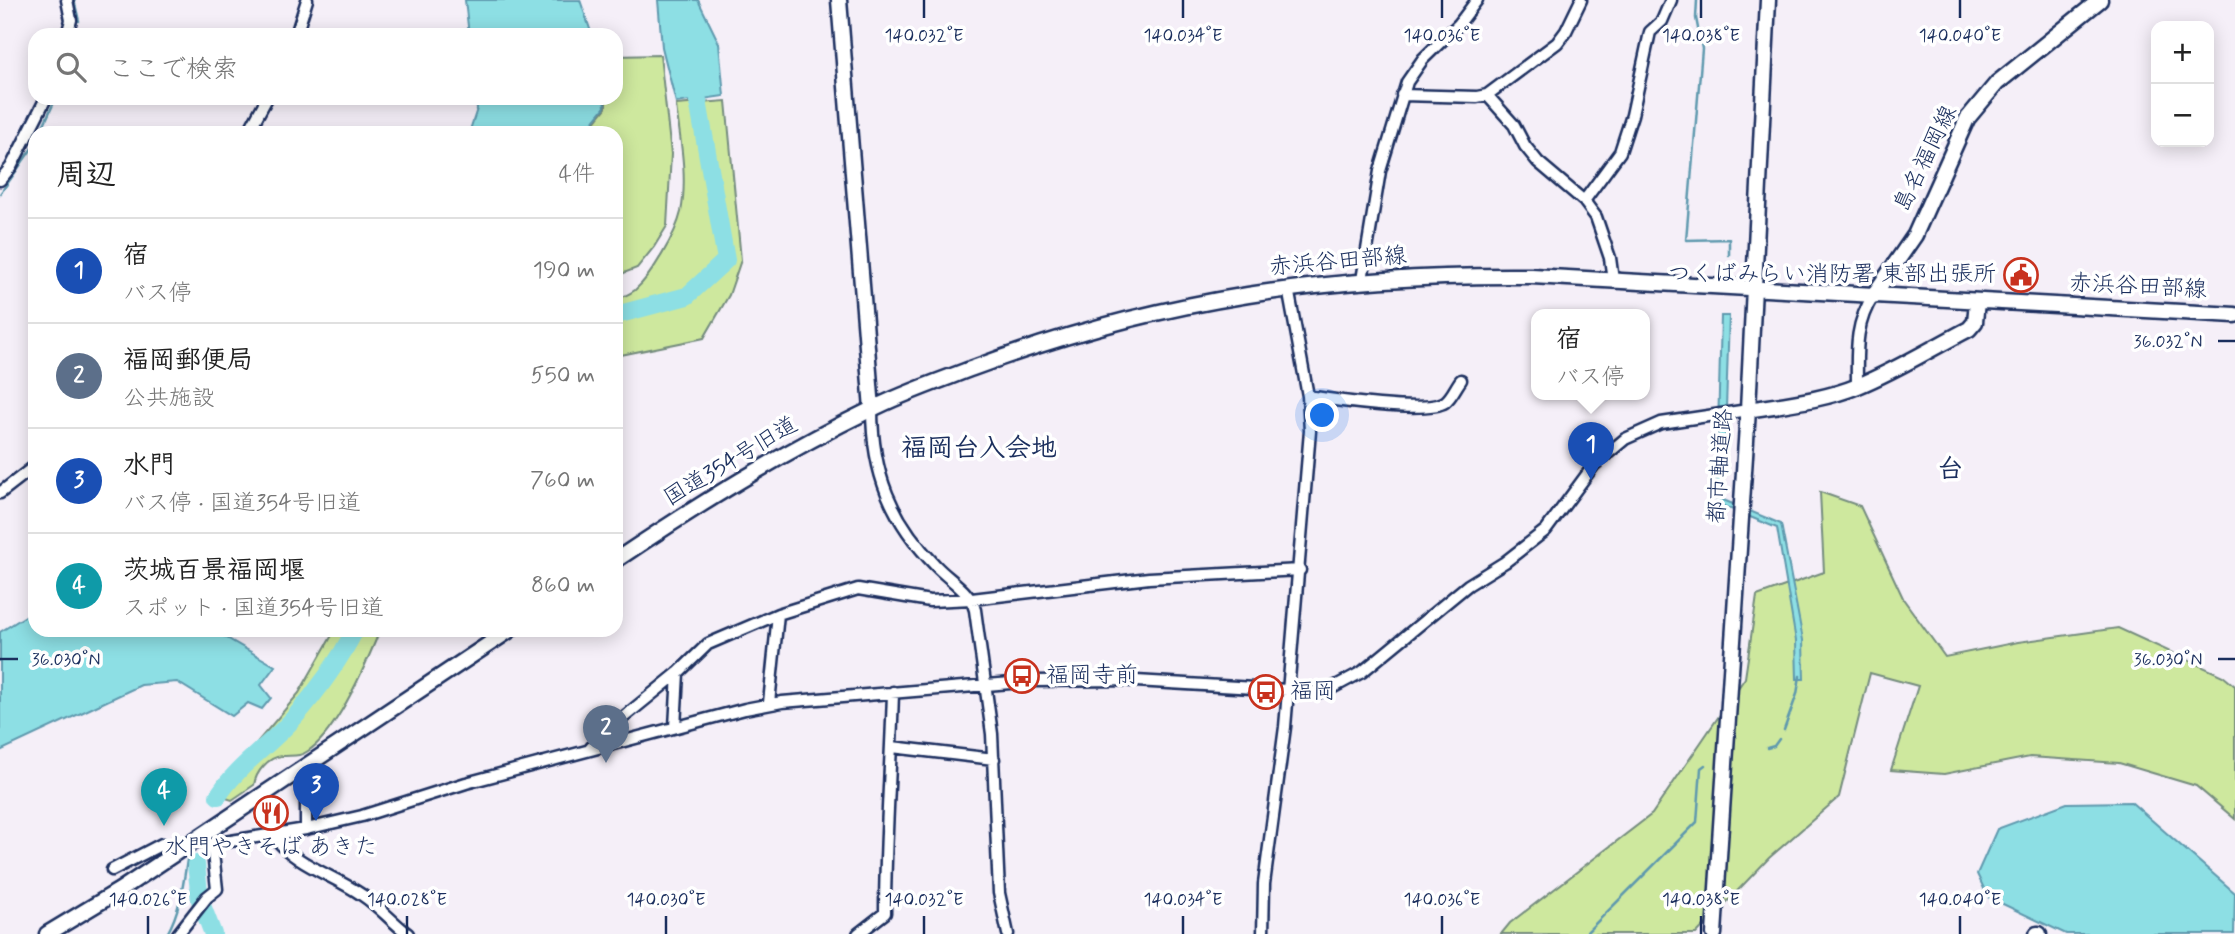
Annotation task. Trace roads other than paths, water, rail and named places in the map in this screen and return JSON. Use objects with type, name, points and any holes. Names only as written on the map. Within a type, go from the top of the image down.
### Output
[{"type":"main road","points":[[839,0],[872,409]]},
{"type":"main road","name":"都市軸道路","points":[[1714,934],[1748,410],[1768,0]]},
{"type":"main road","name":"島名福岡線","points":[[1873,296],[1915,235],[1946,160],[1967,119],[1997,83],[2100,0]]},
{"type":"main road","name":"赤浜谷田部線","points":[[872,409],[999,359],[1107,324],[1230,297],[1362,280],[1470,276],[1614,280],[1754,290],[2235,314]]},
{"type":"main road","points":[[1748,410],[1806,400],[1857,386],[1969,329],[1975,322],[1977,301]]},
{"type":"main road","name":"国道354号旧道","points":[[623,555],[718,492],[872,409]]},
{"type":"main road","points":[[47,934],[171,856],[500,637]]},
{"type":"street","points":[[67,0],[71,20],[69,28]]},
{"type":"street","points":[[298,28],[307,0]]},
{"type":"street","points":[[1362,280],[1380,171],[1407,82],[1423,59],[1459,24],[1477,0]]},
{"type":"street","points":[[1402,95],[1487,95],[1557,43],[1566,32],[1581,0]]},
{"type":"street","points":[[1584,201],[1620,152],[1632,115],[1650,32],[1662,21],[1671,0]]},
{"type":"street","points":[[1487,95],[1514,125],[1525,146],[1538,162],[1584,201],[1601,227],[1614,280]]},
{"type":"street","points":[[32,126],[42,105]]},
{"type":"street","points":[[252,126],[263,105]]},
{"type":"street","points":[[0,180],[11,167],[28,133]]},
{"type":"street","points":[[1263,934],[1264,884],[1289,691],[1311,431],[1308,396],[1288,288]]},
{"type":"street","points":[[1857,386],[1857,332],[1864,309],[1873,296]]},
{"type":"street","points":[[1308,396],[1392,405],[1432,405],[1446,401],[1461,380]]},
{"type":"street","points":[[872,409],[874,454],[880,478],[896,515],[934,564],[972,599],[987,684],[994,759],[999,893],[1008,934]]},
{"type":"street","points":[[195,840],[212,844],[306,829],[362,816],[466,783],[769,704],[987,684],[1119,680],[1238,685],[1320,692],[1345,683],[1362,672],[1468,584],[1505,562],[1546,530],[1594,465],[1625,439],[1661,423],[1748,410]]},
{"type":"street","points":[[0,493],[28,471]]},
{"type":"street","points":[[589,750],[603,734],[678,673],[708,644],[778,614],[858,589],[930,601],[972,599],[1149,578],[1300,570]]},
{"type":"street","points":[[769,704],[778,614]]},
{"type":"street","points":[[676,727],[678,673]]},
{"type":"street","points":[[858,934],[885,912],[893,692]]},
{"type":"street","points":[[892,747],[994,759]]},
{"type":"street","points":[[306,766],[306,829]]},
{"type":"street","points":[[273,835],[293,856],[365,897],[408,934]]},
{"type":"street","points":[[112,870],[162,844],[171,856]]},
{"type":"street","points":[[178,934],[207,897],[217,889],[212,844]]},
{"type":"water","points":[[465,0],[580,0],[590,28],[468,28]]},
{"type":"water","points":[[658,0],[698,0],[719,43],[724,96],[676,103],[662,47]]},
{"type":"water","points":[[477,105],[605,107],[590,126],[471,126]]},
{"type":"water","points":[[1721,316],[1729,316],[1721,499],[1781,524],[1803,640],[1804,679],[1797,679],[1796,641],[1777,528],[1716,503]]},
{"type":"water","points":[[28,614],[28,637],[225,637],[275,666],[261,685],[271,698],[262,709],[248,703],[232,716],[177,682],[141,685],[0,751],[0,632]]},
{"type":"water","points":[[2131,802],[2235,893],[2234,934],[2066,934],[1988,897],[1977,874],[1997,829],[2067,803]]},
{"type":"waterway","points":[[74,0],[79,21]]},
{"type":"waterway","points":[[1697,0],[1696,18],[1702,49],[1686,240],[1729,239],[1729,255]]},
{"type":"waterway","points":[[623,313],[687,296],[726,260],[694,78]]},
{"type":"waterway","points":[[43,126],[53,105]]},
{"type":"waterway","points":[[0,194],[28,154]]},
{"type":"waterway","points":[[218,796],[244,765],[302,709],[319,688],[351,637]]},
{"type":"waterway","points":[[1784,730],[1797,694],[1800,676]]},
{"type":"waterway","points":[[1767,748],[1774,746],[1779,739]]},
{"type":"waterway","points":[[1585,934],[1697,822],[1701,768],[1705,765]]},
{"type":"waterway","points":[[167,934],[178,907],[187,860]]},
{"type":"waterway","points":[[196,864],[200,900],[213,934]]},
{"type":"place","name":"つくばみらい消防署 東部出張所","points":[[2021,275]]},
{"type":"place","name":"宿","points":[[1591,480]]},
{"type":"place","name":"福岡寺前","points":[[1022,676]]},
{"type":"place","name":"福岡","points":[[1266,692]]},
{"type":"place","name":"福岡郵便局","points":[[606,763]]},
{"type":"place","name":"水門やきそば あきた","points":[[271,813]]},
{"type":"place","name":"水門","points":[[316,821]]},
{"type":"place","name":"茨城百景福岡堰","points":[[164,826]]},
{"type":"district","name":"福岡台入会地","points":[[979,449]]},
{"type":"district","name":"台","points":[[1950,470]]}]
